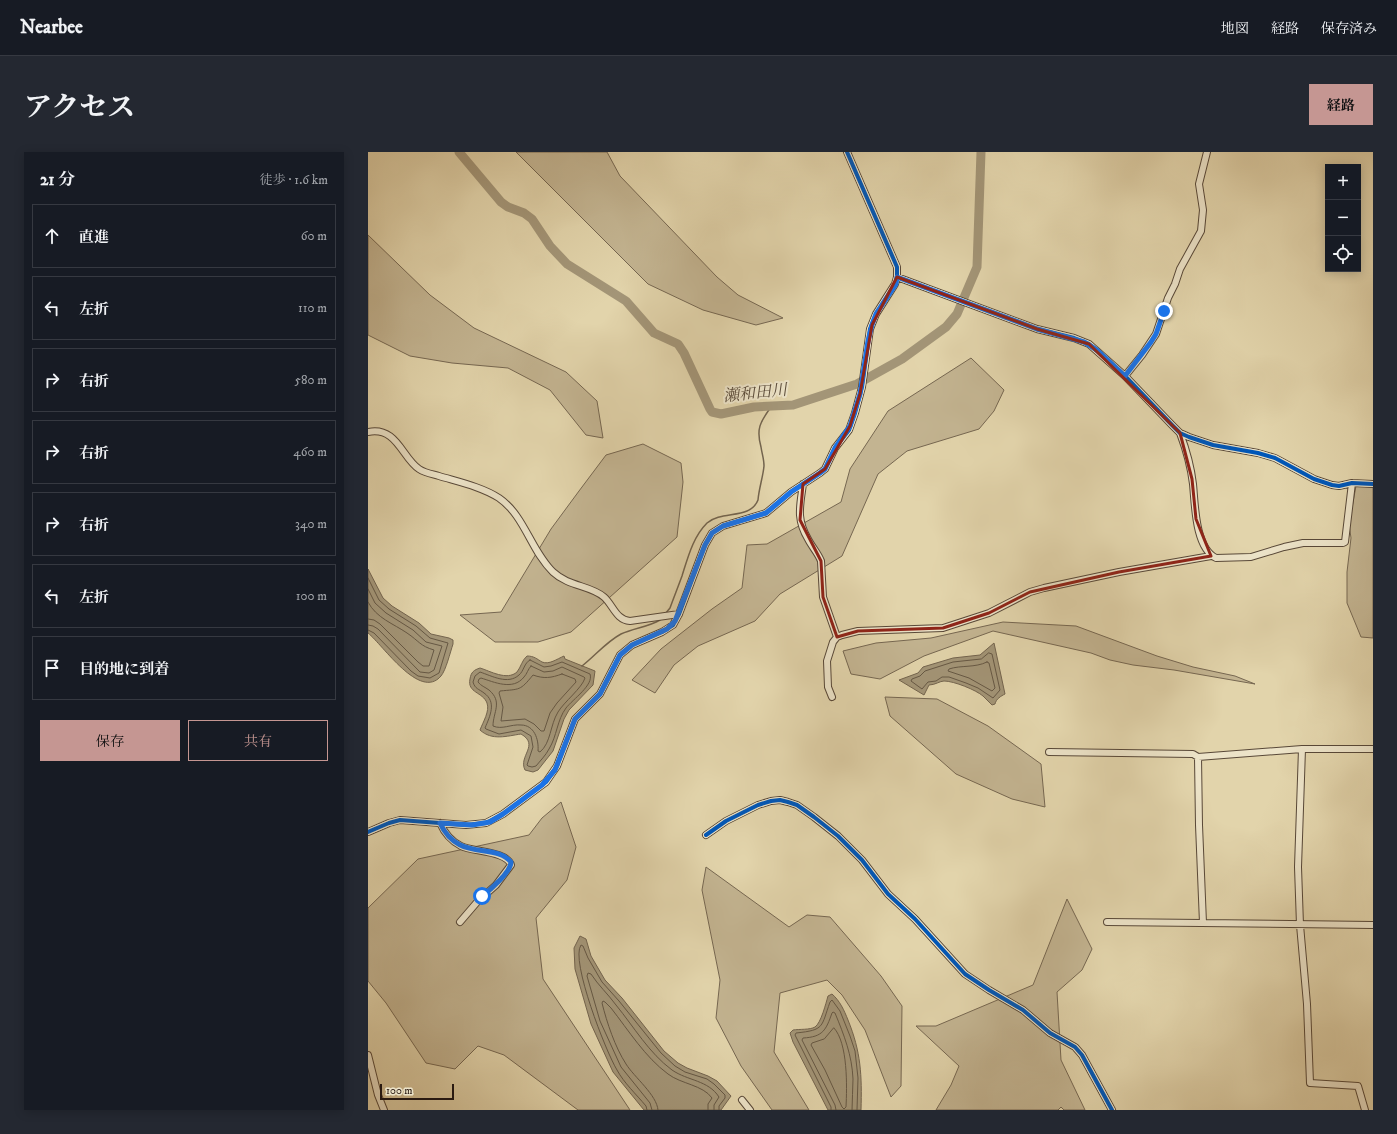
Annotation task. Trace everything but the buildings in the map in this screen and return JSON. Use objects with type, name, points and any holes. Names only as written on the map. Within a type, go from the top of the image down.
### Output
[{"type":"street","points":[[368,832],[389,822],[400,820],[472,825],[490,822],[546,782],[556,766],[575,719],[600,694],[620,655],[632,645],[671,627],[679,614],[705,545],[712,533],[723,526],[766,513],[825,469],[835,448],[850,426],[860,394],[872,325],[876,314],[896,284],[897,277],[897,267],[847,152]]},
{"type":"street","points":[[1125,376],[1142,355],[1156,334],[1168,298],[1180,269],[1201,231],[1203,210],[1199,184],[1207,152]]},
{"type":"street","points":[[897,277],[1037,329],[1084,342],[1097,350],[1125,376],[1180,433],[1200,442],[1258,453],[1275,458],[1326,484],[1339,486],[1352,483],[1373,484]]},
{"type":"street","points":[[368,432],[380,432],[394,439],[413,464],[420,470],[470,485],[499,498],[516,515],[543,560],[553,572],[569,583],[600,594],[620,617],[627,621],[679,614]]},
{"type":"street","points":[[1180,433],[1192,479],[1195,512],[1205,548],[1211,556],[1218,559],[1244,558],[1259,555],[1284,546],[1312,542],[1345,542],[1352,483]]},
{"type":"street","points":[[803,484],[800,520],[804,533],[821,561],[823,597],[837,637]]},
{"type":"street","points":[[832,697],[828,687],[826,661],[830,649],[837,637],[847,633],[858,631],[943,628],[990,613],[1025,594],[1044,588],[1127,570],[1211,556]]},
{"type":"street","points":[[1302,749],[1298,867],[1300,925],[1307,1004],[1310,1083],[1358,1086],[1364,1110]]},
{"type":"street","points":[[1049,752],[1193,754],[1198,757],[1302,749],[1373,749]]},
{"type":"street","points":[[1198,757],[1203,923]]},
{"type":"street","points":[[706,835],[726,821],[765,803],[780,800],[796,805],[814,817],[838,836],[862,860],[888,894],[918,923],[965,974],[1023,1010],[1050,1033],[1080,1050],[1112,1110]]},
{"type":"street","points":[[440,823],[444,831],[457,843],[473,850],[501,856],[509,860],[511,865],[496,885],[478,901],[460,922]]},
{"type":"street","points":[[1107,922],[1373,925]]},
{"type":"street","points":[[368,1055],[378,1095],[384,1110]]},
{"type":"street","points":[[742,1100],[750,1110]]},
{"type":"highlighted area","points":[[897,277],[1037,329],[1089,344],[1180,433],[1192,479],[1196,519],[1211,556],[1119,572],[1030,592],[989,613],[943,628],[858,631],[837,637],[823,597],[821,561],[800,520],[803,484],[825,469],[850,426],[860,394],[872,325]]},
{"type":"shaded area","points":[[516,152],[607,152],[620,176],[717,277],[738,295],[783,318],[756,325],[703,310],[648,284]]},
{"type":"shaded area","points":[[368,235],[430,295],[474,328],[566,372],[597,401],[603,438],[586,435],[550,390],[508,368],[452,363],[410,356],[368,335]]},
{"type":"shaded area","points":[[971,358],[1004,390],[994,411],[979,429],[907,451],[878,474],[842,556],[780,594],[755,621],[698,646],[674,665],[655,693],[632,680],[661,649],[712,609],[742,588],[747,545],[767,544],[841,502],[850,469],[888,411]]},
{"type":"shaded area","points":[[643,444],[681,463],[683,482],[677,537],[571,632],[538,642],[495,642],[460,615],[501,612],[551,529],[606,455]]},
{"type":"shaded area","points":[[1356,486],[1373,487],[1373,638],[1361,637],[1347,603],[1347,572],[1351,538],[1349,524]]},
{"type":"shaded area","points":[[1003,622],[1076,626],[1157,656],[1193,667],[1235,676],[1255,684],[1174,670],[1133,665],[1110,660],[1091,653],[993,631],[924,656],[880,679],[851,674],[843,651],[876,643],[931,638]]},
{"type":"shaded area","points":[[885,697],[937,699],[988,726],[1041,764],[1045,807],[1012,799],[956,774],[890,716]]},
{"type":"shaded area","points":[[561,802],[576,847],[567,880],[536,918],[543,979],[630,1110],[578,1110],[504,1055],[478,1046],[455,1069],[426,1063],[386,1003],[368,981],[368,908],[418,859],[529,835],[542,818]]},
{"type":"shaded area","points":[[706,867],[789,927],[807,915],[830,917],[881,976],[902,1006],[901,1086],[891,1097],[865,1030],[842,995],[827,980],[780,993],[774,1052],[809,1110],[772,1110],[741,1066],[716,1018],[720,980],[702,890]]},
{"type":"shaded area","points":[[1067,899],[1092,949],[1082,970],[1057,992],[1061,1060],[1085,1110],[1064,1110],[1061,1107],[1058,1110],[936,1110],[951,1085],[959,1066],[916,1026],[936,1026],[1033,985]]},
{"type":"water","points":[[368,569],[383,598],[392,606],[419,623],[431,634],[453,640],[443,673],[432,682],[423,682],[413,677],[402,668],[368,633]]},
{"type":"water","points":[[994,643],[1005,694],[998,699],[995,704],[992,705],[983,696],[975,691],[953,682],[944,681],[929,685],[924,695],[899,680],[918,673],[923,667],[953,658],[980,655]]},
{"type":"water","points":[[527,656],[534,657],[547,663],[564,656],[565,659],[595,671],[593,685],[569,710],[564,719],[553,751],[538,770],[533,772],[525,770],[524,760],[529,747],[529,742],[521,734],[495,737],[490,736],[480,730],[487,713],[488,706],[485,699],[473,690],[470,684],[470,677],[472,673],[480,668],[498,674],[508,676],[513,675],[517,672]]},
{"type":"water","points":[[580,936],[586,939],[591,956],[605,980],[622,998],[664,1051],[678,1063],[717,1081],[731,1096],[721,1110],[644,1110],[613,1072],[591,1024],[575,969],[574,948]]},
{"type":"water","points":[[832,994],[843,1009],[856,1043],[861,1075],[861,1110],[828,1110],[793,1042],[790,1033],[793,1030],[815,1027],[825,1008],[828,996]]},
{"type":"waterway","name":"瀬和田川","points":[[459,152],[501,202],[508,207],[524,213],[532,219],[550,246],[567,264],[626,301],[654,333],[678,344],[684,353],[710,409],[712,412],[721,414],[754,407],[793,405],[857,384],[902,359],[946,327],[957,314],[977,267],[981,152]]},
{"type":"waterway","points":[[665,614],[670,608],[686,562],[702,529],[713,519],[742,513],[749,510],[758,500],[764,466],[759,430],[764,417],[771,407]]},
{"type":"waterway","points":[[582,666],[610,641],[621,634],[660,620]]},
{"type":"cycle path","points":[[368,832],[400,820],[466,825],[486,823],[503,814],[546,782],[557,766],[575,719],[600,694],[620,655],[632,645],[662,632],[673,625],[679,614],[705,545],[712,533],[723,526],[766,513],[791,492],[825,469],[835,448],[849,430],[862,387],[870,329],[876,314],[895,284],[897,277],[897,267],[847,152]]},
{"type":"cycle path","points":[[897,277],[1037,329],[1074,338],[1089,344],[1125,376],[1180,433],[1189,437],[1213,445],[1258,453],[1275,458],[1314,479],[1332,485],[1339,486],[1352,483],[1373,484]]},
{"type":"cycle path","points":[[706,835],[726,821],[758,805],[780,800],[797,805],[838,836],[862,860],[888,894],[915,919],[965,974],[1023,1010],[1050,1033],[1075,1047],[1082,1055],[1112,1110]]},
{"type":"route","points":[[482,896],[493,888],[502,878],[510,867],[511,862],[496,854],[466,848],[446,834],[440,823],[477,825],[490,822],[546,782],[553,773],[575,719],[600,694],[620,655],[632,645],[671,627],[679,614],[705,545],[712,533],[718,528],[739,520],[766,513],[791,492],[825,469],[838,442],[847,432],[855,413],[862,387],[870,329],[876,314],[896,284],[897,277],[1037,329],[1084,342],[1093,346],[1125,376],[1142,355],[1156,334],[1164,311]]}]
